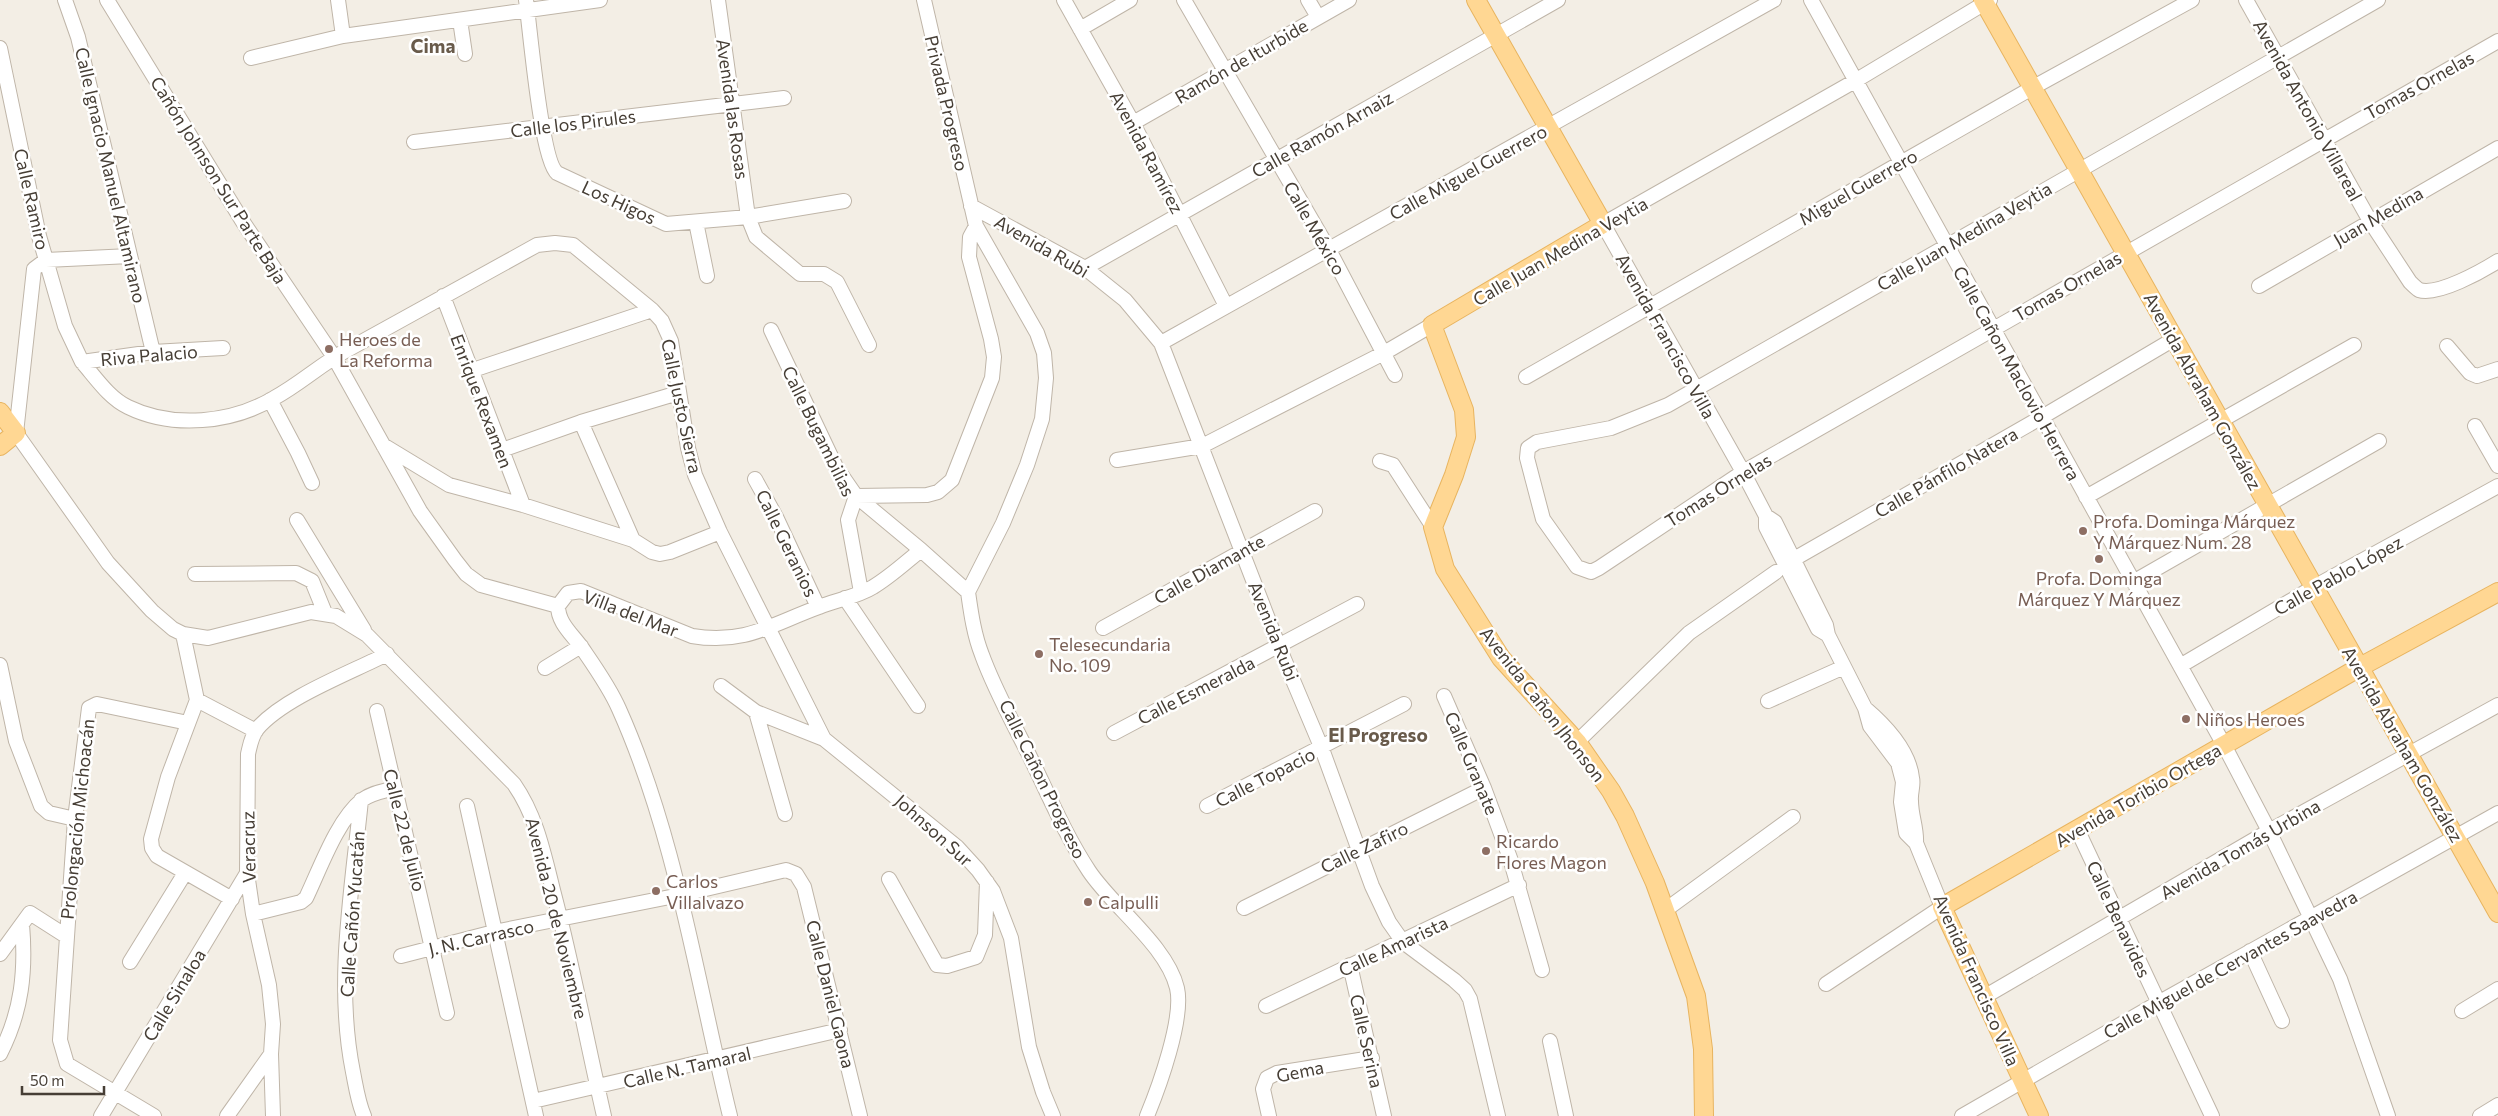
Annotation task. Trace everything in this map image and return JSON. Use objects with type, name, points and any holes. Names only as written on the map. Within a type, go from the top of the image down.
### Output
[{"type":"main road","name":"Avenida Francisco Villa","points":[[1476,0],[1547,129],[1603,224]]},
{"type":"main road","name":"Avenida Abraham González","points":[[1986,1],[2032,88],[2498,913]]},
{"type":"main road","name":"Calle Juan Medina Veytia","points":[[1432,325],[1603,224]]},
{"type":"main road","points":[[1432,325],[1464,410],[1466,437],[1454,475],[1433,527]]},
{"type":"main road","points":[[0,412],[16,433],[0,446]]},
{"type":"main road","name":"Avenida Cañon Jhonson","points":[[1433,527],[1445,569],[1501,658],[1577,742],[1600,774],[1625,816],[1655,883],[1696,996],[1701,1022],[1704,1116]]},
{"type":"main road","name":"Avenida Toribio Ortega","points":[[1942,907],[2078,831],[2360,667],[2498,592]]},
{"type":"main road","name":"Avenida Francisco Villa","points":[[1942,907],[2039,1116]]},
{"type":"street","name":"Calle Ignacio Manuel Altamirano","points":[[65,0],[78,37],[153,352]]},
{"type":"street","name":"Cañón Johnson Sur Parte Baja","points":[[107,0],[243,222],[334,357]]},
{"type":"street","points":[[338,0],[343,36]]},
{"type":"street","points":[[251,58],[343,36],[460,20],[527,5],[600,0]]},
{"type":"street","name":"Avenida las Rosas","points":[[718,0],[748,217],[756,237],[794,270],[806,276],[824,274],[831,276],[837,282],[869,345]]},
{"type":"street","name":"Privada Progreso","points":[[924,0],[976,226]]},
{"type":"street","name":"Avenida Ramírez","points":[[1064,0],[1133,123],[1226,306]]},
{"type":"street","points":[[1080,29],[1130,0]]},
{"type":"street","name":"Calle México","points":[[1184,0],[1328,248],[1395,375]]},
{"type":"street","points":[[1308,0],[1318,17]]},
{"type":"street","name":"Ramón de Iturbide","points":[[1133,123],[1349,0]]},
{"type":"street","name":"Calle Ramón Arnaiz","points":[[1085,268],[1558,0]]},
{"type":"street","name":"Calle Miguel Guerrero","points":[[1161,343],[1328,248],[1547,129],[1774,0]]},
{"type":"street","name":"Calle Cañon Maclovio Herrera","points":[[1811,0],[2224,745],[2269,831],[2350,1003],[2388,1116]]},
{"type":"street","name":"Miguel Guerrero","points":[[1526,377],[2032,88],[2192,0]]},
{"type":"street","name":"Avenida Antonio Villareal","points":[[2246,0],[2370,221],[2410,282],[2418,290],[2428,291],[2462,281],[2498,261]]},
{"type":"street","name":"Calle Juan Medina Veytia","points":[[1591,572],[1577,567],[1543,519],[1527,458],[1528,448],[1537,442],[1611,428],[1668,405],[2378,0]]},
{"type":"street","name":"Calle Juan Medina Veytia","points":[[1603,224],[1855,80],[1986,1]]},
{"type":"street","points":[[527,5],[543,126]]},
{"type":"street","points":[[460,20],[466,54]]},
{"type":"street","name":"Tomas Ornelas","points":[[1591,572],[1743,472],[2324,138],[2498,41]]},
{"type":"street","name":"Calle Ramiro","points":[[0,48],[39,236],[46,260],[34,269],[16,433]]},
{"type":"street","name":"Calle los Pirules","points":[[414,142],[784,98]]},
{"type":"street","name":"Los Higos","points":[[543,126],[552,169],[666,224],[748,217],[844,201]]},
{"type":"street","name":"Juan Medina","points":[[2260,286],[2498,148]]},
{"type":"street","name":"Avenida Rubi","points":[[971,206],[1085,268],[1125,300],[1161,343],[1279,647],[1322,748],[1359,849],[1389,922],[1403,942],[1465,990],[1470,999],[1498,1116]]},
{"type":"street","points":[[696,222],[707,276]]},
{"type":"street","name":"Avenida Francisco Villa","points":[[1603,224],[1743,472],[1766,516],[1766,527],[1818,629],[1828,635]]},
{"type":"street","points":[[856,496],[928,495],[938,492],[952,480],[992,378],[994,367],[991,339],[969,257],[970,238],[976,226]]},
{"type":"street","points":[[856,496],[968,592],[1003,523],[1027,465],[1042,419],[1046,378],[1044,353],[1037,332],[976,226]]},
{"type":"street","name":"Calle Justo Sierra","points":[[273,399],[334,357],[537,245],[555,243],[573,245],[652,310],[662,321],[671,341],[678,392],[695,475],[720,532],[770,628],[824,739]]},
{"type":"street","points":[[82,362],[65,326],[46,260],[130,256]]},
{"type":"street","name":"Enrique Rexamen","points":[[443,296],[470,371],[523,505]]},
{"type":"street","points":[[470,371],[652,310]]},
{"type":"street","name":"Calle Juan Medina Veytia","points":[[1117,460],[1202,446],[1384,353],[1432,325]]},
{"type":"street","name":"Calle Bugambilias","points":[[771,330],[836,467],[856,496],[848,520],[861,592]]},
{"type":"street","name":"Calle Pánfilo Natera","points":[[1794,559],[2174,339]]},
{"type":"street","points":[[2086,496],[2354,345]]},
{"type":"street","points":[[2447,346],[2470,373],[2477,376],[2498,368]]},
{"type":"street","name":"Riva Palacio","points":[[82,362],[153,352],[222,348]]},
{"type":"street","name":"Villa del Mar","points":[[334,357],[380,443],[420,511],[472,580],[558,606],[568,593],[581,591],[692,636],[737,638],[770,628],[878,584],[921,550]]},
{"type":"street","name":"Riva Palacio","points":[[82,362],[100,384],[128,407],[163,419],[192,420],[225,417],[252,410],[273,399]]},
{"type":"street","points":[[502,450],[581,422],[678,392]]},
{"type":"street","points":[[273,399],[312,483]]},
{"type":"street","points":[[581,422],[633,540]]},
{"type":"street","points":[[2475,426],[2498,466]]},
{"type":"street","points":[[16,433],[108,563],[162,621],[183,634],[202,637],[221,636],[310,612],[336,616],[367,635]]},
{"type":"street","points":[[2133,582],[2380,441]]},
{"type":"street","points":[[380,443],[449,485],[523,505],[633,540],[652,552],[660,554],[720,532]]},
{"type":"street","points":[[1380,461],[1393,465],[1433,527]]},
{"type":"street","name":"Calle Geranios","points":[[754,479],[776,517],[818,607]]},
{"type":"street","name":"Calle Pablo López","points":[[2180,666],[2314,587],[2498,486]]},
{"type":"street","name":"Calle Diamante","points":[[1103,628],[1314,511]]},
{"type":"street","name":"Avenida Francisco Villa","points":[[1766,516],[1775,522],[1826,625],[1828,635],[1865,708],[1881,721],[1900,747],[1910,767],[1913,781],[1910,801],[1917,830],[1916,843],[1942,907]]},
{"type":"street","points":[[296,520],[367,635]]},
{"type":"street","points":[[1577,742],[1689,633],[1776,572]]},
{"type":"street","points":[[195,574],[296,573],[312,581],[325,613]]},
{"type":"street","name":"Calle Cañon Progreso","points":[[968,592],[982,655],[1064,830],[1090,873],[1140,930],[1165,963],[1177,988],[1179,1002],[1177,1016],[1148,1116]]},
{"type":"street","points":[[846,598],[918,706]]},
{"type":"street","name":"Calle Esmeralda","points":[[1114,732],[1279,647],[1357,604]]},
{"type":"street","points":[[558,606],[561,620],[581,646],[602,679],[624,721],[645,778],[680,895],[730,1116]]},
{"type":"street","points":[[183,634],[197,700],[168,777],[150,839],[152,848],[157,856],[232,899]]},
{"type":"street","name":"Avenida 20 de Noviembre","points":[[367,635],[514,784],[526,802],[539,833],[604,1116]]},
{"type":"street","points":[[545,668],[581,646]]},
{"type":"street","points":[[197,700],[256,731],[291,702],[387,654]]},
{"type":"street","points":[[0,665],[16,741],[41,806],[49,813],[75,819]]},
{"type":"street","points":[[1768,701],[1844,668]]},
{"type":"street","name":"Johnson Sur","points":[[721,686],[756,712],[824,739],[958,847],[993,891],[1011,938],[1029,1047],[1043,1092],[1054,1116]]},
{"type":"street","name":"Calle Granate","points":[[1444,696],[1484,788],[1520,886],[1542,970]]},
{"type":"street","name":"Prolongación Michoacán","points":[[154,1116],[67,1064],[63,1054],[60,1040],[75,819],[89,708],[92,705],[97,704],[188,723]]},
{"type":"street","name":"Calle Topacio","points":[[1208,806],[1404,704]]},
{"type":"street","name":"Avenida Tomás Urbina","points":[[1984,997],[2269,831],[2498,704]]},
{"type":"street","name":"Calle 22 de Julio","points":[[377,712],[434,948],[447,1013]]},
{"type":"street","points":[[756,712],[785,814]]},
{"type":"street","name":"Veracruz","points":[[256,731],[248,754],[247,874],[253,914],[268,985],[273,1024],[271,1054],[273,1116]]},
{"type":"street","points":[[253,914],[294,905],[306,898],[339,830],[361,800],[395,788]]},
{"type":"street","name":"Calle Zafiro","points":[[1244,908],[1484,788]]},
{"type":"street","name":"Calle Cañón Yucatán","points":[[361,800],[345,965],[347,1042],[359,1106],[364,1116]]},
{"type":"street","points":[[467,806],[536,1116]]},
{"type":"street","name":"Calle Miguel de Cervantes Saavedra","points":[[1962,1116],[2158,1003],[2498,813]]},
{"type":"street","points":[[1664,911],[1793,817]]},
{"type":"street","name":"Calle Benavides","points":[[2078,831],[2212,1116]]},
{"type":"street","name":"J. N. Carrasco","points":[[401,956],[494,932],[680,895],[786,870],[796,874]]},
{"type":"street","points":[[130,962],[185,872]]},
{"type":"street","name":"Calle Sinaloa","points":[[101,1116],[247,874]]},
{"type":"street","name":"Calle Daniel Gaona","points":[[796,874],[804,888],[860,1116]]},
{"type":"street","points":[[889,879],[937,965],[947,966],[976,957],[985,934],[986,882]]},
{"type":"street","name":"Calle Amarista","points":[[1266,1006],[1520,886]]},
{"type":"street","points":[[1826,984],[1942,907]]},
{"type":"street","points":[[26,918],[66,936]]},
{"type":"street","points":[[0,954],[26,918]]},
{"type":"street","points":[[0,1054],[10,1034],[21,996],[26,918]]},
{"type":"street","points":[[2250,951],[2282,1021]]},
{"type":"street","name":"Calle Serina","points":[[1350,965],[1384,1116]]},
{"type":"street","points":[[2462,1011],[2498,989]]},
{"type":"street","name":"Calle N. Tamaral","points":[[533,1101],[597,1088],[840,1030]]},
{"type":"street","points":[[1550,1041],[1566,1116]]},
{"type":"street","points":[[227,1116],[271,1054]]},
{"type":"street","name":"Gema","points":[[1269,1116],[1264,1088],[1267,1078],[1278,1074],[1372,1058]]},
{"type":"street","points":[[2480,1116],[2498,1105]]},
{"type":"place","name":"Heroes de La Reforma","points":[[329,349]]},
{"type":"place","name":"Profa. Dominga Márquez Y Márquez Num. 28","points":[[2083,531]]},
{"type":"place","name":"Profa. Dominga Márquez Y Márquez","points":[[2099,559]]},
{"type":"place","name":"Telesecundaria No. 109","points":[[1039,654]]},
{"type":"place","name":"Niños Heroes","points":[[2186,719]]},
{"type":"place","name":"Ricardo Flores Magon","points":[[1486,851]]},
{"type":"place","name":"Carlos Villalvazo","points":[[656,891]]},
{"type":"place","name":"Calpulli","points":[[1088,902]]},
{"type":"district","name":"Cima","points":[[433,45]]},
{"type":"district","name":"El Progreso","points":[[1378,734]]}]
